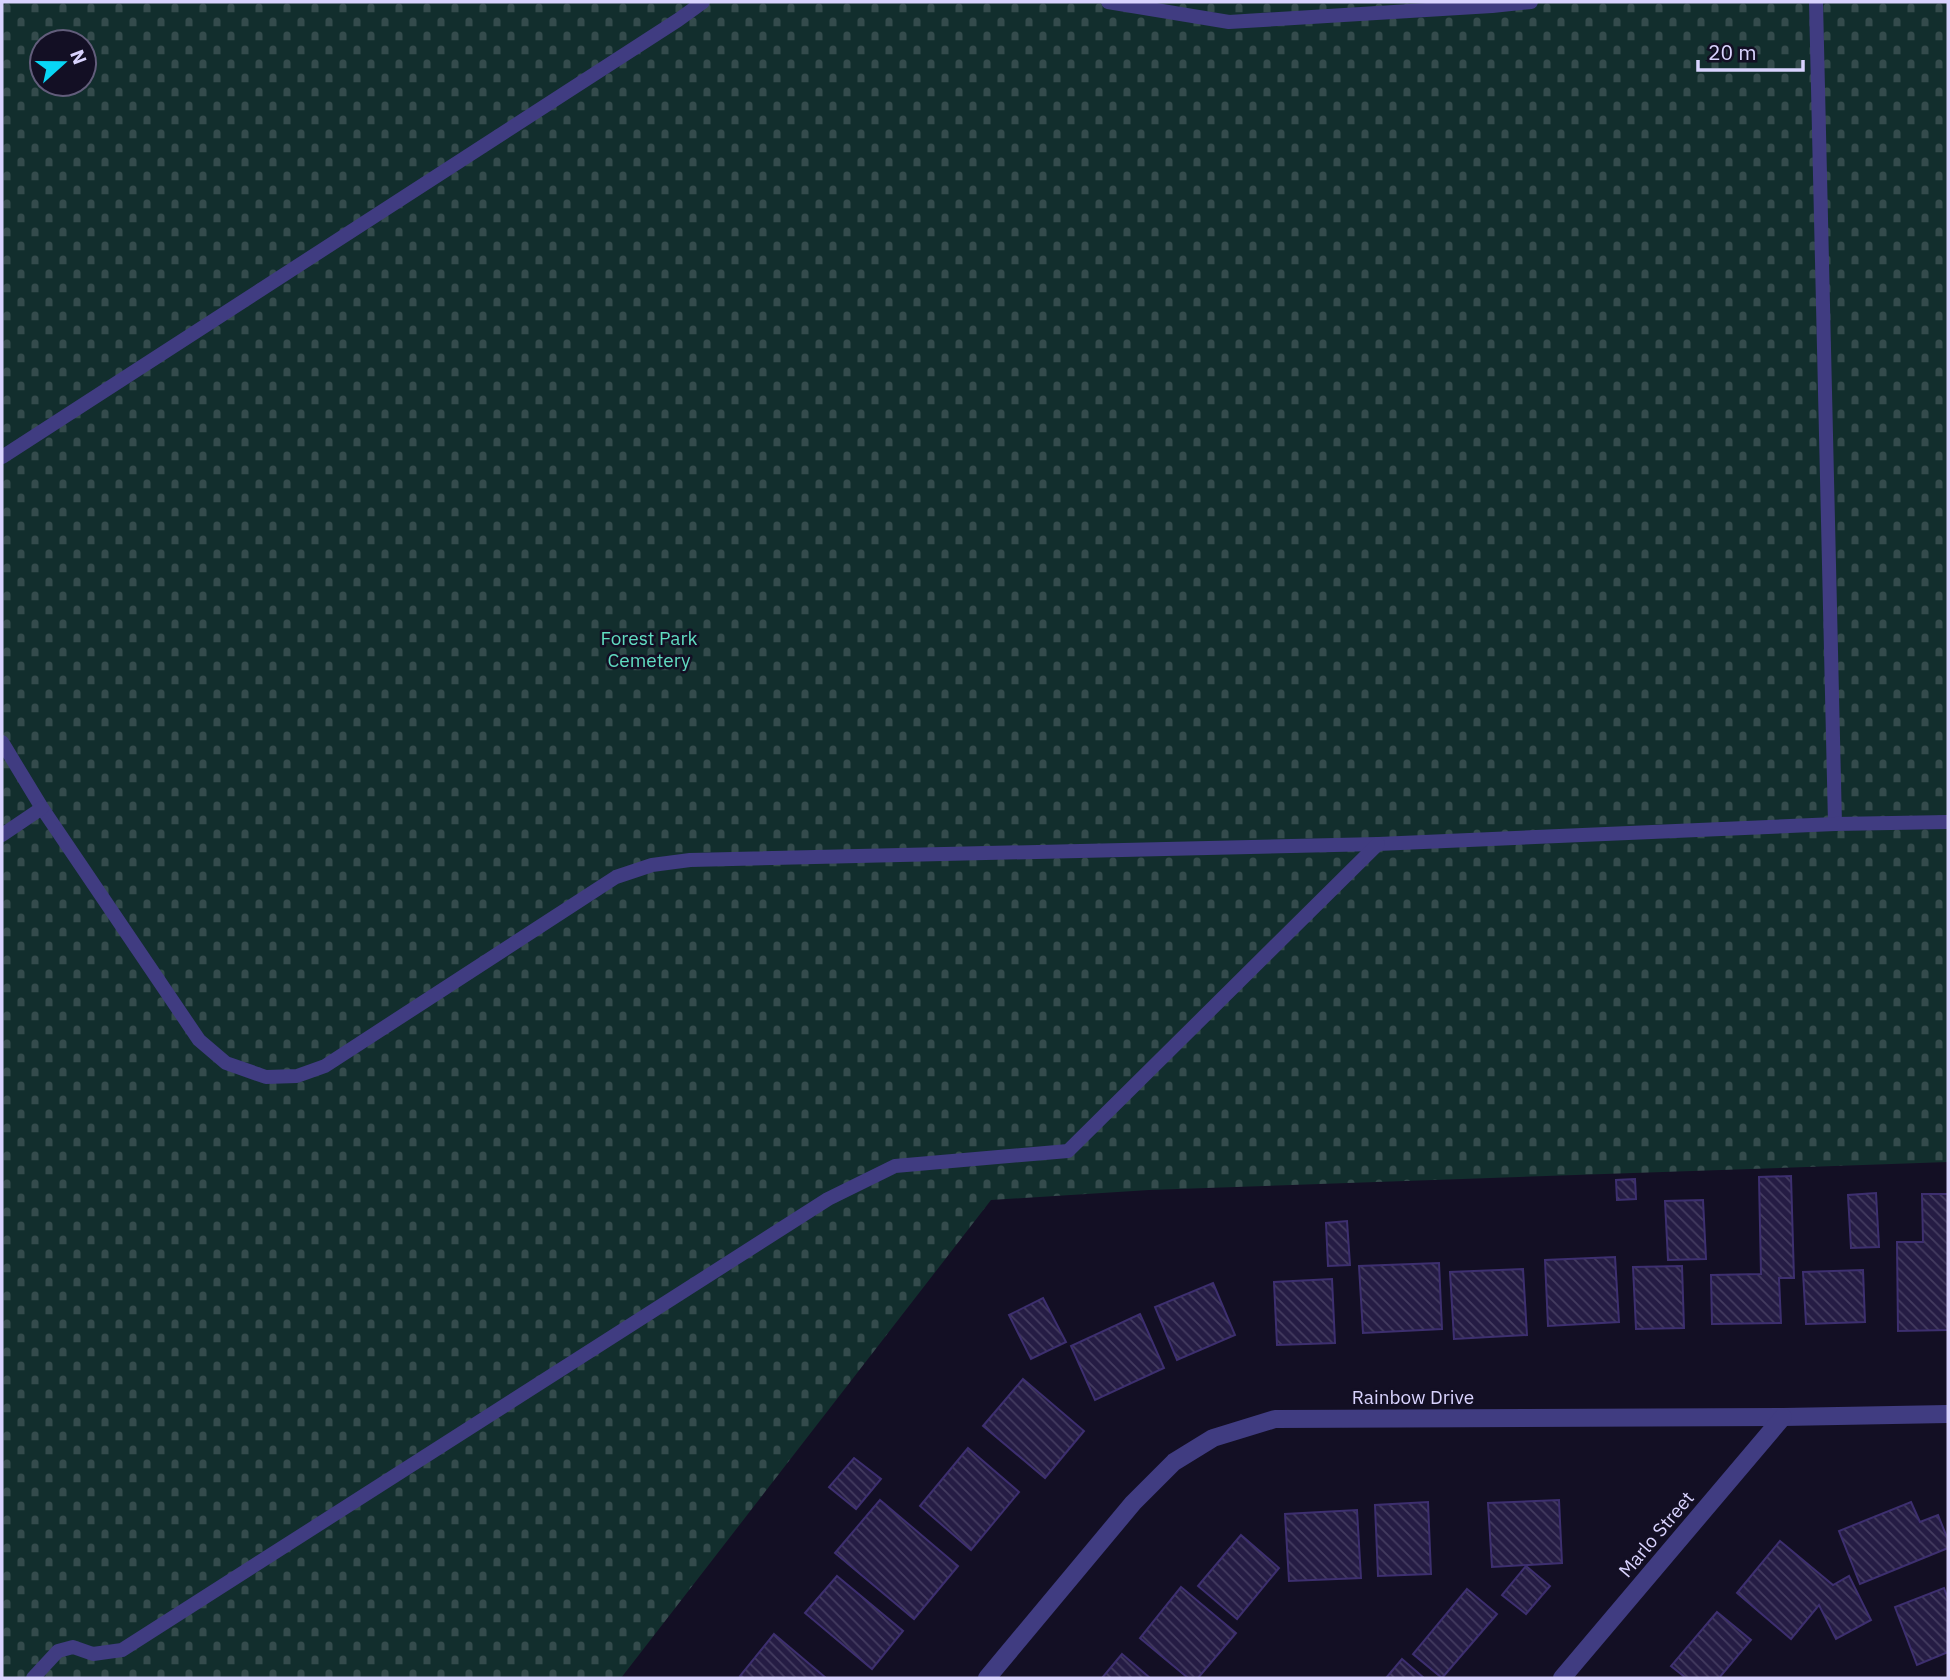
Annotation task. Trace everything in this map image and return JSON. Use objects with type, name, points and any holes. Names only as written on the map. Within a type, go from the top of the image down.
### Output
[{"type":"street","name":"Rainbow Drive","points":[[987,1678],[1133,1503],[1174,1462],[1213,1438],[1275,1419],[1948,1414]]},
{"type":"street","name":"Marlo Street","points":[[1562,1678],[1783,1417]]},
{"type":"lane","points":[[2,457],[704,2]]},
{"type":"lane","points":[[1108,2],[1229,22],[1531,2]]},
{"type":"lane","points":[[1816,2],[1835,824]]},
{"type":"lane","points":[[2,742],[42,808],[199,1040],[226,1063],[266,1077],[297,1076],[324,1066],[616,877],[652,865],[690,860],[1378,844],[1835,824],[1948,822]]},
{"type":"lane","points":[[2,835],[42,808]]},
{"type":"lane","points":[[33,1678],[58,1651],[73,1647],[93,1654],[122,1650],[828,1199],[895,1166],[1068,1151],[1378,844]]},
{"type":"green space","name":"Forest Park Cemetery","points":[[2,2],[1948,2],[1948,1162],[1149,1190],[991,1200],[621,1678],[2,1678]]},
{"type":"building","points":[[1791,1176],[1794,1278],[1779,1278],[1781,1323],[1712,1324],[1711,1275],[1761,1274],[1759,1177]]},
{"type":"building","points":[[1635,1179],[1636,1199],[1617,1200],[1616,1180]]},
{"type":"building","points":[[1876,1193],[1879,1247],[1851,1248],[1848,1195]]},
{"type":"building","points":[[1922,1194],[1948,1194],[1948,1330],[1898,1331],[1897,1242],[1923,1242]]},
{"type":"building","points":[[1703,1200],[1706,1259],[1668,1260],[1665,1201]]},
{"type":"building","points":[[1347,1221],[1350,1265],[1328,1266],[1326,1223]]},
{"type":"building","points":[[1615,1257],[1619,1322],[1548,1326],[1545,1260]]},
{"type":"building","points":[[1439,1263],[1442,1329],[1363,1333],[1359,1266]]},
{"type":"building","points":[[1682,1266],[1684,1328],[1636,1329],[1633,1267]]},
{"type":"building","points":[[1523,1269],[1527,1335],[1454,1339],[1450,1272]]},
{"type":"building","points":[[1863,1270],[1865,1322],[1806,1324],[1803,1272]]},
{"type":"building","points":[[1332,1279],[1335,1343],[1277,1345],[1274,1282]]},
{"type":"building","points":[[1213,1283],[1235,1335],[1177,1360],[1155,1307]]},
{"type":"building","points":[[1043,1298],[1066,1342],[1031,1359],[1009,1315]]},
{"type":"building","points":[[1140,1314],[1164,1368],[1095,1400],[1071,1346]]},
{"type":"building","points":[[1023,1379],[1084,1431],[1045,1478],[983,1426]]},
{"type":"building","points":[[968,1448],[1019,1492],[971,1550],[920,1506]]},
{"type":"building","points":[[854,1458],[881,1479],[856,1509],[829,1487]]},
{"type":"building","points":[[880,1500],[958,1566],[914,1619],[835,1553]]},
{"type":"building","points":[[1559,1500],[1562,1563],[1492,1567],[1488,1503]]},
{"type":"building","points":[[1428,1502],[1431,1574],[1378,1576],[1375,1505]]},
{"type":"building","points":[[1911,1502],[1920,1522],[1938,1515],[1948,1540],[1948,1548],[1860,1584],[1839,1531]]},
{"type":"building","points":[[1357,1510],[1361,1578],[1289,1581],[1285,1514]]},
{"type":"building","points":[[1241,1535],[1279,1568],[1237,1619],[1198,1586]]},
{"type":"building","points":[[1780,1541],[1833,1585],[1849,1576],[1871,1620],[1836,1639],[1819,1605],[1791,1639],[1737,1593]]},
{"type":"building","points":[[1526,1566],[1550,1586],[1526,1614],[1502,1595]]},
{"type":"building","points":[[837,1576],[903,1631],[872,1669],[805,1613]]},
{"type":"building","points":[[1181,1587],[1236,1633],[1198,1678],[1188,1678],[1140,1638]]},
{"type":"building","points":[[1944,1588],[1948,1599],[1948,1652],[1917,1665],[1895,1607]]},
{"type":"building","points":[[1467,1589],[1497,1614],[1442,1678],[1413,1654]]},
{"type":"building","points":[[1717,1612],[1751,1640],[1719,1678],[1686,1678],[1671,1666]]},
{"type":"building","points":[[774,1634],[826,1678],[740,1676]]},
{"type":"building","points":[[1122,1654],[1150,1678],[1102,1678]]},
{"type":"building","points":[[1402,1659],[1424,1678],[1386,1678]]}]
